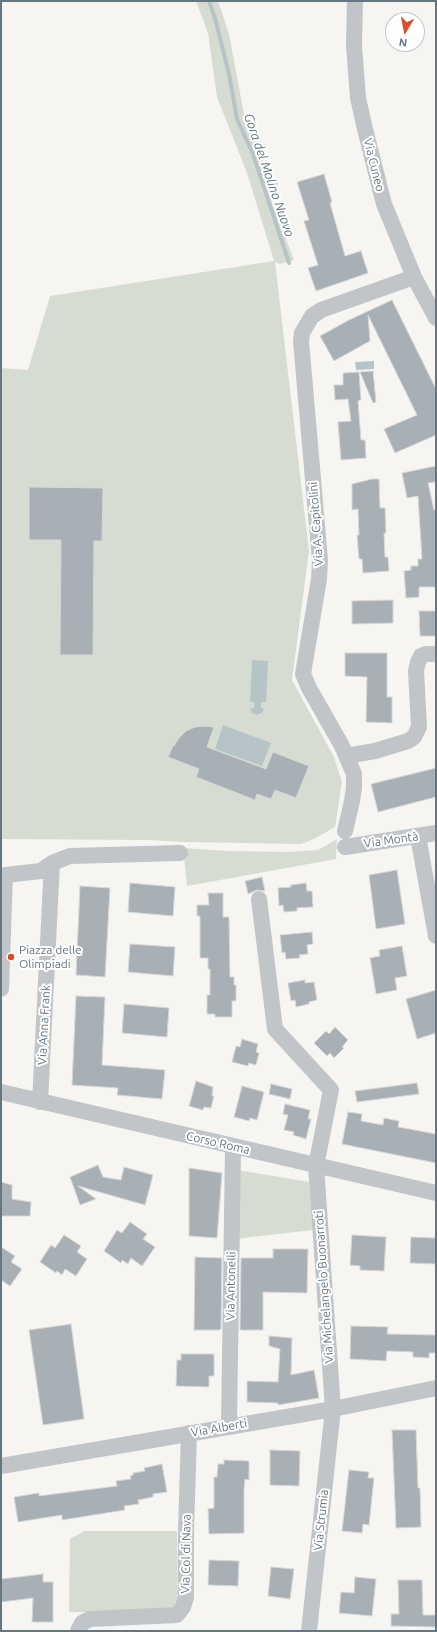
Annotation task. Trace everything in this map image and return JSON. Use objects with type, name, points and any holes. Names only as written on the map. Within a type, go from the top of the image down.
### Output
[{"type":"street","name":"Via Cuneo","points":[[355,1],[354,45],[358,98],[384,204],[414,277],[436,318]]},
{"type":"street","name":"Via A. Capitolini","points":[[345,839],[354,788],[354,774],[303,674],[319,579],[320,560],[301,341],[302,333],[312,316],[321,310],[414,277]]},
{"type":"street","points":[[346,756],[375,751],[408,741],[414,737],[419,727],[416,670],[418,662],[421,656],[426,654],[436,654]]},
{"type":"street","name":"Via Montà","points":[[345,839],[418,836],[436,833]]},
{"type":"street","points":[[418,836],[436,936]]},
{"type":"street","points":[[1,989],[3,875],[41,871],[52,863],[70,856],[180,853]]},
{"type":"street","name":"Via Anna Frank","points":[[40,1102],[52,863]]},
{"type":"street","name":"Via Michelangelo Buonarroti","points":[[259,899],[275,1028],[331,1090],[316,1166],[333,1409]]},
{"type":"street","name":"Corso Roma","points":[[1,1092],[436,1193]]},
{"type":"street","name":"Via Antonelli","points":[[229,1426],[233,1146]]},
{"type":"street","name":"Via Alberti","points":[[1,1466],[333,1409],[436,1388]]},
{"type":"street","name":"Via Strumia","points":[[309,1631],[333,1409]]},
{"type":"street","name":"Via Col di Nava","points":[[78,1631],[82,1624],[90,1620],[177,1615],[183,1607],[186,1598],[186,1531],[189,1433]]},
{"type":"shaded area","points":[[196,1],[218,1],[229,34],[244,114],[272,182],[265,184],[294,260],[280,264],[275,262],[309,551],[292,680],[334,757],[342,782],[335,827],[314,839],[301,844],[149,840],[1,839],[1,368],[28,370],[50,296],[274,261],[247,173],[217,97],[208,33]]},
{"type":"shaded area","points":[[374,361],[374,369],[356,370],[355,362]]},
{"type":"shaded area","points":[[252,660],[268,661],[266,702],[261,702],[261,708],[264,709],[263,712],[257,715],[252,713],[250,708],[254,708],[254,702],[250,702]]},
{"type":"shaded area","points":[[223,725],[271,743],[262,766],[215,749]]},
{"type":"shaded area","points":[[337,839],[336,859],[187,886],[183,848],[229,851],[288,852],[318,850]]},
{"type":"shaded area","points":[[238,1170],[309,1182],[313,1230],[235,1239]]},
{"type":"shaded area","points":[[84,1531],[177,1531],[178,1603],[171,1611],[155,1613],[69,1612],[70,1539]]},
{"type":"building","points":[[324,174],[332,202],[330,203],[345,256],[361,251],[368,273],[316,291],[308,268],[318,265],[304,221],[309,220],[297,182]]},
{"type":"building","points":[[392,300],[436,389],[436,435],[395,453],[384,429],[417,415],[368,315],[370,341],[334,361],[320,336],[349,320]]},
{"type":"building","points":[[373,371],[376,402],[373,403],[360,372]]},
{"type":"building","points":[[359,372],[361,400],[358,401],[361,440],[365,440],[366,458],[341,460],[338,422],[351,421],[348,399],[335,400],[334,385],[343,385],[343,373]]},
{"type":"building","points":[[436,466],[436,482],[428,483],[434,510],[436,509],[436,587],[419,587],[419,597],[406,598],[404,571],[411,570],[411,566],[418,566],[418,559],[422,559],[418,496],[407,498],[402,473]]},
{"type":"building","points":[[372,479],[379,479],[380,508],[385,508],[385,557],[388,557],[389,571],[363,573],[362,559],[359,559],[357,535],[359,535],[358,509],[352,510],[352,484]]},
{"type":"building","points":[[29,487],[103,488],[102,541],[94,541],[93,655],[60,655],[61,540],[29,540]]},
{"type":"building","points":[[393,600],[393,623],[352,624],[352,601]]},
{"type":"building","points":[[419,611],[436,611],[436,636],[420,636]]},
{"type":"building","points":[[345,653],[387,653],[387,697],[392,697],[392,723],[366,722],[367,677],[345,676]]},
{"type":"building","points":[[195,727],[214,727],[207,747],[266,769],[273,752],[309,766],[296,798],[275,790],[271,799],[257,794],[255,800],[196,777],[199,769],[168,757],[173,746],[186,731]]},
{"type":"building","points":[[436,768],[436,797],[378,812],[371,784]]},
{"type":"building","points":[[397,870],[405,924],[376,929],[369,875]]},
{"type":"building","points":[[262,877],[265,891],[257,890],[248,894],[245,881]]},
{"type":"building","points":[[130,883],[175,887],[173,916],[128,912]]},
{"type":"building","points":[[306,883],[307,891],[312,891],[313,907],[297,908],[297,911],[284,912],[283,905],[279,906],[278,888],[291,887],[291,885]]},
{"type":"building","points":[[80,886],[110,888],[105,977],[76,975]]},
{"type":"building","points":[[208,893],[223,893],[223,917],[229,917],[230,977],[234,977],[234,985],[236,985],[236,1001],[232,1001],[232,1017],[215,1017],[215,1014],[207,1014],[207,995],[210,995],[210,969],[208,969],[208,958],[200,958],[200,916],[197,916],[197,905],[209,905]]},
{"type":"building","points":[[312,932],[313,944],[307,945],[308,954],[299,955],[300,958],[286,959],[285,952],[282,953],[280,935]]},
{"type":"building","points":[[130,944],[175,947],[173,976],[128,972]]},
{"type":"building","points":[[402,946],[407,976],[395,978],[397,990],[376,994],[370,958],[380,956],[379,950]]},
{"type":"building","points":[[305,980],[305,983],[314,982],[317,1000],[309,1002],[309,1004],[296,1007],[295,1000],[291,1001],[288,983]]},
{"type":"building","points":[[436,990],[436,1033],[417,1039],[406,999]]},
{"type":"building","points":[[76,996],[105,997],[102,1065],[165,1070],[162,1099],[117,1095],[118,1088],[72,1085]]},
{"type":"building","points":[[124,1004],[169,1008],[167,1037],[122,1033]]},
{"type":"building","points":[[335,1027],[348,1040],[342,1047],[344,1048],[334,1058],[330,1053],[327,1056],[314,1043],[326,1031],[329,1034]]},
{"type":"building","points":[[242,1039],[258,1044],[256,1052],[259,1053],[256,1065],[249,1063],[248,1066],[232,1062],[236,1046],[240,1047]]},
{"type":"building","points":[[196,1081],[213,1087],[212,1096],[214,1096],[211,1108],[204,1107],[203,1110],[189,1106]]},
{"type":"building","points":[[417,1083],[419,1094],[357,1102],[355,1091]]},
{"type":"building","points":[[271,1084],[292,1089],[290,1099],[269,1094]]},
{"type":"building","points":[[242,1086],[264,1092],[257,1120],[250,1118],[249,1121],[234,1117]]},
{"type":"building","points":[[285,1104],[310,1110],[308,1119],[311,1119],[306,1139],[293,1135],[294,1132],[284,1130],[288,1115],[283,1114]]},
{"type":"building","points":[[348,1112],[362,1114],[361,1121],[383,1125],[384,1118],[399,1121],[398,1127],[436,1134],[436,1163],[342,1144]]},
{"type":"building","points":[[98,1165],[103,1177],[121,1180],[124,1167],[153,1175],[145,1205],[78,1186],[96,1199],[80,1205],[70,1177]]},
{"type":"building","points":[[189,1168],[222,1173],[217,1238],[189,1236]]},
{"type":"building","points":[[1,1182],[12,1185],[12,1199],[31,1202],[30,1216],[1,1216]]},
{"type":"building","points":[[130,1222],[147,1234],[143,1239],[155,1247],[142,1266],[131,1258],[128,1264],[122,1260],[121,1263],[104,1251],[117,1230],[122,1233]]},
{"type":"building","points":[[64,1235],[81,1246],[77,1252],[87,1259],[76,1276],[65,1269],[62,1275],[57,1271],[56,1273],[40,1262],[51,1245],[55,1248]]},
{"type":"building","points":[[352,1235],[386,1237],[384,1271],[360,1270],[360,1266],[350,1265]]},
{"type":"building","points":[[411,1237],[436,1238],[436,1264],[410,1263]]},
{"type":"building","points":[[1,1247],[15,1256],[11,1262],[22,1269],[10,1286],[1,1280]]},
{"type":"building","points":[[273,1249],[308,1249],[307,1293],[263,1292],[263,1330],[240,1330],[241,1258],[273,1258]]},
{"type":"building","points":[[195,1257],[222,1258],[221,1329],[219,1330],[194,1330]]},
{"type":"building","points":[[71,1324],[84,1419],[43,1425],[29,1330]]},
{"type":"building","points":[[351,1326],[388,1327],[387,1334],[436,1335],[436,1353],[429,1353],[429,1358],[413,1357],[413,1352],[387,1351],[386,1361],[350,1359]]},
{"type":"building","points":[[269,1336],[292,1338],[291,1375],[314,1370],[319,1398],[278,1405],[278,1403],[247,1402],[247,1381],[278,1382],[280,1349],[269,1346]]},
{"type":"building","points":[[181,1354],[214,1354],[214,1376],[209,1376],[209,1387],[176,1386],[177,1360],[181,1360]]},
{"type":"building","points":[[392,1430],[416,1430],[421,1527],[396,1528]]},
{"type":"building","points":[[270,1450],[300,1451],[299,1486],[270,1485]]},
{"type":"building","points":[[224,1460],[249,1461],[249,1480],[245,1479],[244,1489],[244,1533],[209,1534],[208,1509],[214,1508],[214,1477],[217,1477],[218,1464],[224,1464]]},
{"type":"building","points":[[162,1464],[167,1492],[153,1494],[153,1497],[138,1500],[139,1504],[124,1506],[125,1510],[62,1520],[62,1515],[18,1522],[14,1497],[39,1493],[39,1496],[117,1486],[116,1481],[131,1479],[130,1476],[133,1475],[133,1473],[145,1471],[144,1468]]},
{"type":"building","points":[[349,1470],[369,1472],[368,1478],[374,1478],[369,1525],[363,1524],[362,1533],[342,1531]]},
{"type":"building","points":[[209,1560],[239,1561],[238,1586],[208,1585]]},
{"type":"building","points":[[271,1567],[294,1569],[290,1599],[268,1596]]},
{"type":"building","points":[[43,1574],[43,1582],[53,1582],[53,1622],[32,1622],[33,1598],[1,1602],[1,1579]]},
{"type":"building","points":[[355,1577],[376,1579],[372,1616],[339,1613],[341,1592],[354,1593]]},
{"type":"building","points":[[398,1580],[422,1580],[423,1615],[436,1615],[436,1627],[391,1626],[391,1614],[399,1614]]},
{"type":"waterway","name":"Gora del Molino Nuovo","points":[[209,1],[215,18],[229,74],[237,119],[253,154],[289,263]]},
{"type":"place","name":"Piazza delle Olimpiadi","points":[[11,957]]}]
